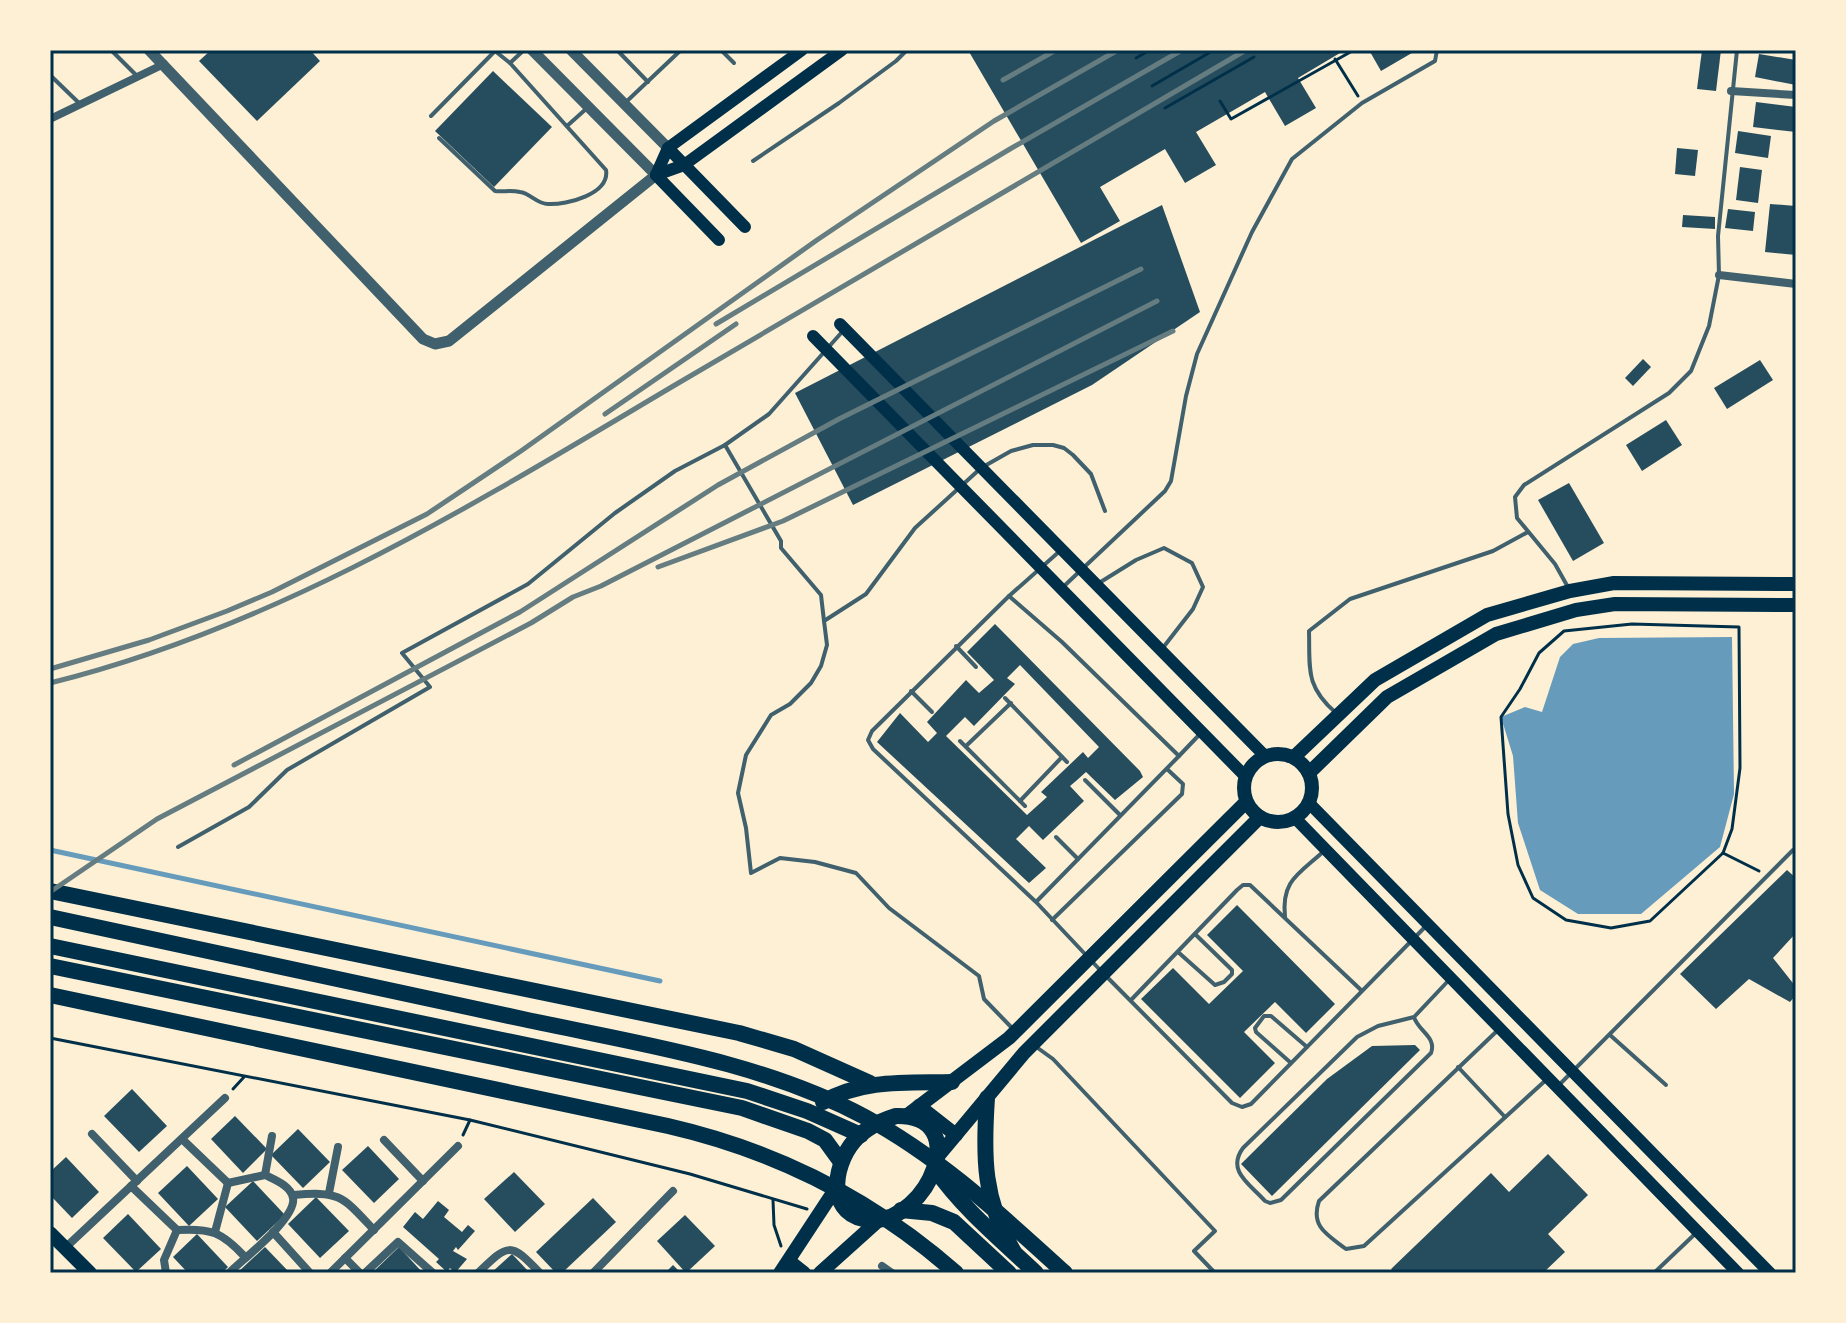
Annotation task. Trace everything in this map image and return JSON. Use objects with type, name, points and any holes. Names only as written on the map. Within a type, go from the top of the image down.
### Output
[{"type":"highway","points":[[50,891],[711,1026],[794,1049],[870,1083]]},
{"type":"highway","points":[[50,917],[688,1055],[785,1083],[864,1116],[926,1154],[984,1200],[1065,1273]]},
{"type":"highway","points":[[50,946],[747,1091],[807,1111],[861,1135]]},
{"type":"highway","points":[[50,966],[742,1108],[808,1131],[831,1146],[841,1162]]},
{"type":"highway","points":[[50,995],[704,1134],[774,1158],[841,1190],[903,1230],[956,1273]]},
{"type":"highway","points":[[807,1111],[836,1095],[870,1083],[952,1082]]},
{"type":"highway","points":[[987,1098],[983,1139],[986,1179],[997,1217],[1014,1252]]},
{"type":"highway","points":[[912,1111],[930,1129],[938,1146],[937,1162],[921,1192],[901,1210],[880,1219],[855,1215],[842,1204],[836,1188],[841,1162],[861,1135],[887,1119],[912,1111]]},
{"type":"highway","points":[[937,1162],[955,1195],[1036,1273]]},
{"type":"highway","points":[[901,1210],[932,1213],[954,1222],[1009,1273]]},
{"type":"main road","points":[[656,175],[668,148],[802,50]]},
{"type":"main road","points":[[656,175],[684,165],[842,50]]},
{"type":"main road","points":[[668,148],[745,227]]},
{"type":"main road","points":[[656,175],[719,240]]},
{"type":"main road","points":[[843,326],[1265,756]]},
{"type":"main road","points":[[813,336],[1245,776]]},
{"type":"main road","points":[[1294,757],[1375,680],[1487,615],[1570,591],[1614,583],[1796,584]]},
{"type":"main road","points":[[1309,773],[1387,697],[1496,634],[1576,610],[1615,604],[1796,605]]},
{"type":"main road","points":[[1280,753],[1294,757],[1309,773],[1312,782],[1309,803],[1295,818],[1278,822],[1260,817],[1246,802],[1243,785],[1250,767],[1265,756],[1280,753]]},
{"type":"main road","points":[[956,1135],[912,1111],[1016,1032],[1246,802]]},
{"type":"main road","points":[[1309,803],[1770,1273]]},
{"type":"main road","points":[[937,1162],[1033,1044],[1260,817]]},
{"type":"main road","points":[[1295,818],[1738,1273]]},
{"type":"main road","points":[[804,1273],[785,1267],[836,1188]]},
{"type":"main road","points":[[820,1273],[880,1219]]},
{"type":"main road","points":[[50,1233],[90,1273]]},
{"type":"street","points":[[149,50],[423,339],[435,344],[449,341],[656,175],[532,50]]},
{"type":"street","points":[[571,50],[668,148]]},
{"type":"street","points":[[50,119],[164,64]]},
{"type":"street","points":[[1731,91],[1796,95]]},
{"type":"street","points":[[1719,275],[1796,284]]},
{"type":"street","points":[[65,1248],[225,1098]]},
{"type":"street","points":[[92,1134],[177,1230]]},
{"type":"street","points":[[265,1175],[272,1136]]},
{"type":"street","points":[[182,1139],[228,1183]]},
{"type":"street","points":[[384,1140],[423,1181]]},
{"type":"street","points":[[330,1273],[458,1146]]},
{"type":"street","points":[[329,1193],[338,1147]]},
{"type":"street","points":[[228,1183],[265,1175],[285,1186],[293,1195],[293,1208],[273,1232],[229,1273]]},
{"type":"street","points":[[215,1232],[228,1183]]},
{"type":"street","points":[[593,1273],[673,1191]]},
{"type":"street","points":[[293,1195],[329,1193],[340,1196],[374,1230]]},
{"type":"street","points":[[177,1230],[215,1232],[230,1240],[245,1257]]},
{"type":"street","points":[[166,1273],[164,1260],[177,1230]]},
{"type":"street","points":[[273,1232],[310,1273]]},
{"type":"street","points":[[345,1258],[362,1273],[398,1242],[433,1273]]},
{"type":"street","points":[[478,1273],[497,1254],[512,1249],[519,1251],[540,1273]]},
{"type":"street","points":[[879,1269],[892,1273]]},
{"type":"lane","points":[[111,50],[138,77]]},
{"type":"lane","points":[[510,63],[524,50]]},
{"type":"lane","points":[[617,50],[648,82]]},
{"type":"lane","points":[[624,104],[681,50]]},
{"type":"lane","points":[[721,50],[734,63]]},
{"type":"lane","points":[[753,161],[839,103],[907,50]]},
{"type":"lane","points":[[1061,589],[1165,491],[1175,465],[1186,396],[1197,354],[1252,232],[1292,159],[1362,103],[1435,61],[1437,50]]},
{"type":"lane","points":[[1570,591],[1555,564],[1517,518],[1515,497],[1518,490],[1669,393],[1691,371],[1709,326],[1719,275],[1718,236],[1737,50]]},
{"type":"lane","points":[[431,116],[495,51],[510,63],[567,126],[607,175],[604,184],[585,197],[547,204],[522,192],[495,191],[439,138]]},
{"type":"lane","points":[[50,75],[81,105]]},
{"type":"lane","points":[[567,126],[588,107]]},
{"type":"lane","points":[[178,847],[249,807],[287,770],[430,687],[402,653],[528,584],[675,471],[725,445],[769,414],[843,326]]},
{"type":"lane","points":[[725,445],[781,541],[781,548],[821,595],[827,645],[816,674],[790,704],[771,715],[746,755],[738,793],[751,873],[780,858],[815,862],[856,873],[889,908],[979,976],[984,999],[1016,1032],[1053,1059],[1215,1231],[1194,1251],[1215,1273]]},
{"type":"lane","points":[[824,621],[866,594],[915,528],[981,468],[1011,451],[1033,445],[1053,445],[1073,455],[1091,474],[1105,511]]},
{"type":"lane","points":[[1338,715],[1318,697],[1314,687],[1309,631],[1350,599],[1493,551],[1528,532]]},
{"type":"lane","points":[[1097,584],[1136,560],[1164,548],[1192,563],[1203,587],[1193,609],[1161,651]]},
{"type":"lane","points":[[1062,549],[956,646],[872,731],[868,740],[873,749],[1036,902],[1089,960],[1232,1103],[1242,1107],[1251,1104],[1428,924]]},
{"type":"lane","points":[[1009,596],[1062,642],[1179,756]]},
{"type":"lane","points":[[956,646],[976,667]]},
{"type":"lane","points":[[911,691],[932,712]]},
{"type":"lane","points":[[1005,698],[1064,759],[1020,801]]},
{"type":"lane","points":[[966,746],[1011,703]]},
{"type":"lane","points":[[1036,902],[1202,732]]},
{"type":"lane","points":[[960,741],[1025,806]]},
{"type":"lane","points":[[1052,920],[1182,794],[1183,784],[1167,768]]},
{"type":"lane","points":[[1085,780],[1120,815]]},
{"type":"lane","points":[[1056,837],[1078,859]]},
{"type":"lane","points":[[1285,917],[1284,891],[1326,850]]},
{"type":"lane","points":[[1500,1028],[1319,1201],[1315,1218],[1319,1228],[1346,1249],[1364,1246],[1505,1117],[1552,1082],[1573,1072],[1793,850]]},
{"type":"lane","points":[[1131,1000],[1243,885],[1258,890],[1361,990]]},
{"type":"lane","points":[[1178,952],[1215,985],[1232,974],[1232,970],[1195,934]]},
{"type":"lane","points":[[1414,1017],[1419,1029],[1432,1040],[1434,1046],[1431,1053],[1281,1200],[1265,1201],[1237,1170],[1239,1153],[1357,1037],[1378,1026],[1414,1017],[1451,978]]},
{"type":"lane","points":[[1291,1063],[1256,1032],[1255,1028],[1264,1016],[1271,1016],[1307,1047]]},
{"type":"lane","points":[[1610,1035],[1666,1085]]},
{"type":"lane","points":[[1458,1067],[1505,1117]]},
{"type":"lane","points":[[1654,1273],[1697,1231]]},
{"type":"path","points":[[1136,58],[1150,50]]},
{"type":"path","points":[[1152,86],[1214,50]]},
{"type":"path","points":[[1220,101],[1231,119],[1354,50]]},
{"type":"path","points":[[1165,108],[1254,57]]},
{"type":"path","points":[[1335,59],[1362,103]]},
{"type":"path","points":[[1632,624],[1739,627],[1740,768],[1732,829],[1723,853],[1650,921],[1611,928],[1566,920],[1533,898],[1518,865],[1508,814],[1501,717],[1539,653],[1564,631],[1632,624]]},
{"type":"path","points":[[1723,853],[1767,876]]},
{"type":"path","points":[[50,1038],[470,1120],[690,1174],[813,1211]]},
{"type":"path","points":[[225,1098],[245,1076]]},
{"type":"path","points":[[458,1146],[470,1120]]},
{"type":"path","points":[[773,1200],[774,1225],[781,1246]]},
{"type":"water","points":[[1732,637],[1734,794],[1720,847],[1641,914],[1578,914],[1540,890],[1518,823],[1513,756],[1501,717],[1525,707],[1542,712],[1560,657],[1573,644],[1599,638]]},
{"type":"building","points":[[211,50],[310,50],[320,61],[257,121],[199,61]]},
{"type":"building","points":[[968,50],[1345,50],[1298,78],[1316,108],[1285,126],[1265,92],[1196,132],[1216,165],[1185,183],[1165,149],[1100,187],[1120,221],[1081,243]]},
{"type":"building","points":[[1369,50],[1417,50],[1381,71]]},
{"type":"building","points":[[1702,50],[1721,50],[1716,91],[1697,89]]},
{"type":"building","points":[[1759,54],[1796,60],[1796,85],[1755,77]]},
{"type":"building","points":[[493,71],[552,127],[494,187],[435,131]]},
{"type":"building","points":[[1756,102],[1796,107],[1796,132],[1753,127]]},
{"type":"building","points":[[1738,131],[1771,136],[1768,158],[1735,153]]},
{"type":"building","points":[[1677,148],[1698,150],[1695,176],[1675,174]]},
{"type":"building","points":[[1740,167],[1762,170],[1758,203],[1736,200]]},
{"type":"building","points":[[1770,204],[1796,206],[1796,255],[1765,252]]},
{"type":"building","points":[[1162,205],[1200,312],[1092,385],[853,505],[795,393]]},
{"type":"building","points":[[1728,209],[1755,212],[1753,231],[1725,228]]},
{"type":"building","points":[[1683,215],[1715,217],[1715,229],[1682,227]]},
{"type":"building","points":[[1643,359],[1651,367],[1633,386],[1625,378]]},
{"type":"building","points":[[1760,360],[1773,380],[1727,409],[1714,388]]},
{"type":"building","points":[[1666,420],[1682,445],[1642,471],[1626,445]]},
{"type":"building","points":[[1569,483],[1604,543],[1573,561],[1538,500]]},
{"type":"building","points":[[995,624],[1143,777],[1115,800],[1086,772],[1070,786],[1084,801],[1043,840],[1029,826],[1016,839],[1046,868],[1029,883],[877,742],[900,713],[928,742],[937,733],[927,722],[966,680],[979,693],[994,680],[967,652]],"holes":[[[1020,665],[1099,747],[1088,758],[1083,752],[1041,792],[1047,797],[1027,815],[946,736],[965,717],[974,726],[1015,684],[1007,678]]]},
{"type":"building","points":[[1787,870],[1796,878],[1796,933],[1773,958],[1796,987],[1796,995],[1790,1002],[1749,979],[1716,1009],[1680,974]]},
{"type":"building","points":[[1237,905],[1335,1004],[1306,1033],[1275,1002],[1244,1032],[1275,1063],[1240,1098],[1141,999],[1173,968],[1209,1004],[1243,971],[1207,935]]},
{"type":"building","points":[[1415,1045],[1420,1050],[1272,1196],[1241,1164],[1327,1079],[1372,1046]]},
{"type":"building","points":[[132,1089],[167,1126],[139,1152],[104,1116]]},
{"type":"building","points":[[235,1116],[267,1149],[243,1173],[211,1139]]},
{"type":"building","points":[[298,1129],[330,1162],[303,1188],[271,1155]]},
{"type":"building","points":[[368,1146],[399,1179],[374,1203],[342,1170]]},
{"type":"building","points":[[1548,1154],[1588,1195],[1548,1234],[1565,1252],[1543,1273],[1395,1273],[1391,1269],[1491,1173],[1509,1192]]},
{"type":"building","points":[[66,1157],[99,1192],[72,1218],[50,1195],[50,1172]]},
{"type":"building","points":[[187,1166],[218,1199],[189,1226],[158,1193]]},
{"type":"building","points":[[514,1172],[545,1204],[515,1232],[484,1199]]},
{"type":"building","points":[[253,1181],[285,1215],[257,1241],[225,1207]]},
{"type":"building","points":[[316,1197],[349,1231],[320,1258],[288,1224]]},
{"type":"building","points":[[593,1198],[616,1222],[562,1273],[556,1273],[536,1252]]},
{"type":"building","points":[[438,1201],[449,1210],[444,1217],[462,1232],[468,1225],[475,1231],[458,1250],[456,1247],[453,1251],[467,1259],[455,1273],[450,1268],[447,1272],[436,1262],[439,1259],[403,1227],[415,1212],[423,1219]]},
{"type":"building","points":[[128,1214],[161,1249],[136,1272],[103,1238]]},
{"type":"building","points":[[685,1215],[715,1246],[686,1273],[657,1241]]},
{"type":"building","points":[[197,1234],[228,1267],[222,1273],[188,1273],[173,1257]]},
{"type":"building","points":[[265,1247],[290,1273],[237,1273]]},
{"type":"building","points":[[399,1247],[423,1273],[372,1273]]},
{"type":"building","points":[[512,1254],[530,1273],[491,1273]]},
{"type":"building","points":[[673,1265],[681,1273],[665,1273]]},
{"type":"waterway","points":[[50,850],[660,981]]},
{"type":"railway","points":[[1003,80],[1056,50]]},
{"type":"railway","points":[[50,669],[149,640],[227,611],[272,592],[427,514],[521,451],[817,240],[994,121],[1118,50]]},
{"type":"railway","points":[[716,324],[1182,50]]},
{"type":"railway","points":[[50,683],[134,659],[215,629],[373,557],[525,473],[1246,50]]},
{"type":"railway","points":[[234,765],[520,612],[718,485],[839,419],[1141,269]]},
{"type":"railway","points":[[50,892],[157,819],[531,623],[573,597],[601,586],[1157,301]]},
{"type":"railway","points":[[605,414],[736,324]]},
{"type":"railway","points":[[658,567],[783,521],[1173,331]]}]
